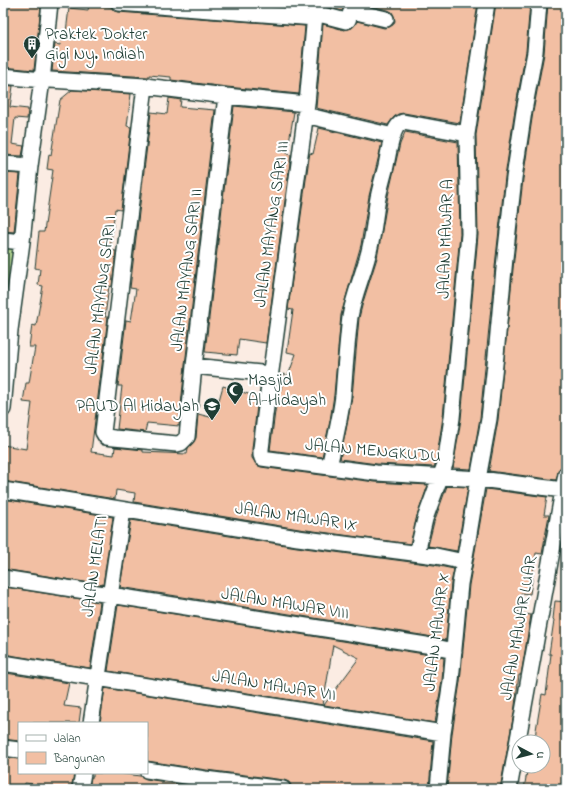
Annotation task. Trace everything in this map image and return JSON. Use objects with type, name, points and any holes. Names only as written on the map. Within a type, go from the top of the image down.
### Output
[{"type":"street","points":[[3,409],[6,329],[22,242],[50,3]]},
{"type":"street","points":[[119,3],[315,11],[346,22],[352,11],[386,19]]},
{"type":"street","name":"JALAN MAWAR A","points":[[417,553],[425,519],[445,464],[452,418],[469,234],[467,134],[487,3]]},
{"type":"street","name":"JALAN MAWAR X","points":[[438,789],[443,732],[451,681],[460,584],[489,418],[514,178],[535,52],[539,3]]},
{"type":"street","name":"JALAN MAYANG SARI III","points":[[270,374],[306,110],[315,11]]},
{"type":"street","points":[[3,76],[42,80],[146,86],[226,96],[306,110],[351,126],[393,136]]},
{"type":"street","name":"JALAN MAYANG SARI I","points":[[146,86],[103,432],[106,437],[177,444]]},
{"type":"street","name":"JALAN MAYANG SARI II","points":[[177,444],[187,438],[194,366],[226,96]]},
{"type":"street","points":[[329,467],[343,396],[344,370],[350,316],[370,246],[378,196],[393,136],[398,124],[403,122],[467,134]]},
{"type":"street","points":[[3,164],[30,166]]},
{"type":"street","points":[[3,240],[22,242]]},
{"type":"street","points":[[194,366],[270,374]]},
{"type":"street","name":"JALAN MENGKUDU","points":[[270,374],[261,449],[262,458],[376,473],[478,479],[565,481]]},
{"type":"street","name":"JALAN MAWAR LUAR","points":[[509,789],[565,481]]},
{"type":"street","name":"JALAN MELATI","points":[[3,490],[123,510],[91,722]]},
{"type":"street","name":"JALAN MAWAR IX","points":[[123,510],[298,538],[417,553],[464,562]]},
{"type":"street","name":"JALAN MAWAR VIII","points":[[3,578],[426,645],[454,651]]},
{"type":"street","name":"JALAN MAWAR VII","points":[[3,663],[443,732]]},
{"type":"street","points":[[3,748],[18,750]]},
{"type":"street","points":[[148,770],[204,784],[283,789]]},
{"type":"street","points":[[80,789],[83,774]]},
{"type":"green space","points":[[3,242],[19,243],[9,321],[3,322]]},
{"type":"building","points":[[3,3],[41,6],[34,70],[3,67]]},
{"type":"building","points":[[237,3],[307,3],[306,8]]},
{"type":"building","points":[[325,3],[348,3],[342,11],[325,6]]},
{"type":"building","points":[[357,3],[478,3],[460,123],[404,113],[398,114],[394,117],[388,125],[316,108],[323,24],[344,30],[352,28],[357,21],[384,28],[393,25],[395,21],[392,12],[388,10]]},
{"type":"building","points":[[496,3],[530,3],[526,51],[505,177],[480,418],[471,469],[453,468],[461,419],[478,235],[476,135]]},
{"type":"building","points":[[548,3],[566,3],[566,194],[564,207],[566,207],[566,457],[565,465],[559,469],[556,480],[489,471],[498,420],[523,179],[533,112],[544,54]]},
{"type":"building","points":[[89,5],[111,7],[114,11],[118,12],[305,26],[299,94],[171,80],[171,77],[52,71],[55,44],[60,45],[61,40],[65,40],[69,8],[88,10]]},
{"type":"building","points":[[3,85],[13,86],[10,107],[28,109],[27,119],[15,118],[12,144],[24,146],[22,156],[3,155]]},
{"type":"building","points":[[72,90],[131,94],[127,126],[131,127],[121,210],[115,209],[110,250],[116,251],[112,287],[109,286],[105,317],[108,317],[91,452],[114,455],[115,447],[143,450],[143,452],[187,454],[188,448],[196,438],[198,414],[214,418],[223,386],[258,397],[252,458],[257,465],[261,467],[375,482],[428,485],[417,516],[410,544],[299,529],[134,502],[135,493],[116,490],[115,499],[3,481],[3,445],[26,449],[32,403],[23,402],[26,383],[29,383],[35,347],[29,347],[32,325],[36,326],[43,286],[38,285],[40,269],[35,268],[39,232],[44,232],[53,170],[47,169],[49,154],[51,155],[60,100]]},
{"type":"building","points":[[169,98],[181,100],[180,107],[215,110],[179,426],[147,423],[145,432],[117,429],[122,386],[118,386],[126,320],[131,321],[136,289],[130,288],[151,112],[167,114]]},
{"type":"building","points":[[234,106],[294,112],[287,154],[291,155],[266,343],[239,339],[237,355],[205,352]]},
{"type":"building","points":[[319,128],[382,143],[369,196],[361,245],[341,315],[334,395],[322,457],[270,450],[278,389],[281,390],[283,374],[288,376],[296,354],[287,352],[293,310],[288,309],[309,158],[310,153],[313,154]]},
{"type":"building","points":[[405,132],[458,142],[460,234],[443,417],[434,467],[377,464],[340,459],[352,397],[359,318],[377,258],[388,196],[400,144]]},
{"type":"building","points":[[3,173],[20,174],[14,232],[3,231]]},
{"type":"building","points":[[447,486],[468,487],[457,551],[428,546],[434,522]]},
{"type":"building","points":[[486,489],[547,497],[544,515],[549,515],[542,554],[536,553],[530,594],[521,593],[518,613],[531,615],[521,675],[519,675],[514,713],[500,789],[447,789],[452,734],[460,682],[469,585]]},
{"type":"building","points":[[3,499],[113,517],[103,585],[3,569]]},
{"type":"building","points":[[131,520],[297,547],[454,569],[451,583],[446,640],[120,587]]},
{"type":"building","points":[[5,587],[100,602],[90,668],[3,654],[3,598]]},
{"type":"building","points":[[555,601],[566,602],[566,789],[524,789],[527,774],[551,774],[551,734],[536,734],[542,694],[546,695],[551,654],[549,654]]},
{"type":"building","points":[[118,605],[444,658],[435,723],[324,705],[359,658],[333,645],[323,705],[108,671]]},
{"type":"building","points":[[6,673],[69,683],[64,706],[81,708],[79,722],[18,722],[18,741],[3,739],[4,681]]},
{"type":"building","points":[[105,688],[433,741],[429,789],[292,789],[289,782],[284,780],[148,761],[148,722],[100,722]]},
{"type":"building","points":[[3,757],[18,759],[18,774],[74,774],[71,789],[25,783],[24,789],[3,788]]},
{"type":"building","points":[[93,774],[125,774],[140,776],[146,779],[212,789],[89,789],[91,777],[93,777]]},
{"type":"place","name":"Praktek Dokter Gigi Ny. Indiah","points":[[32,59]]},
{"type":"place","name":"Masjid Al-Hidayah","points":[[235,405]]},
{"type":"place","name":"PAUD Al Hidayah","points":[[212,421]]}]
